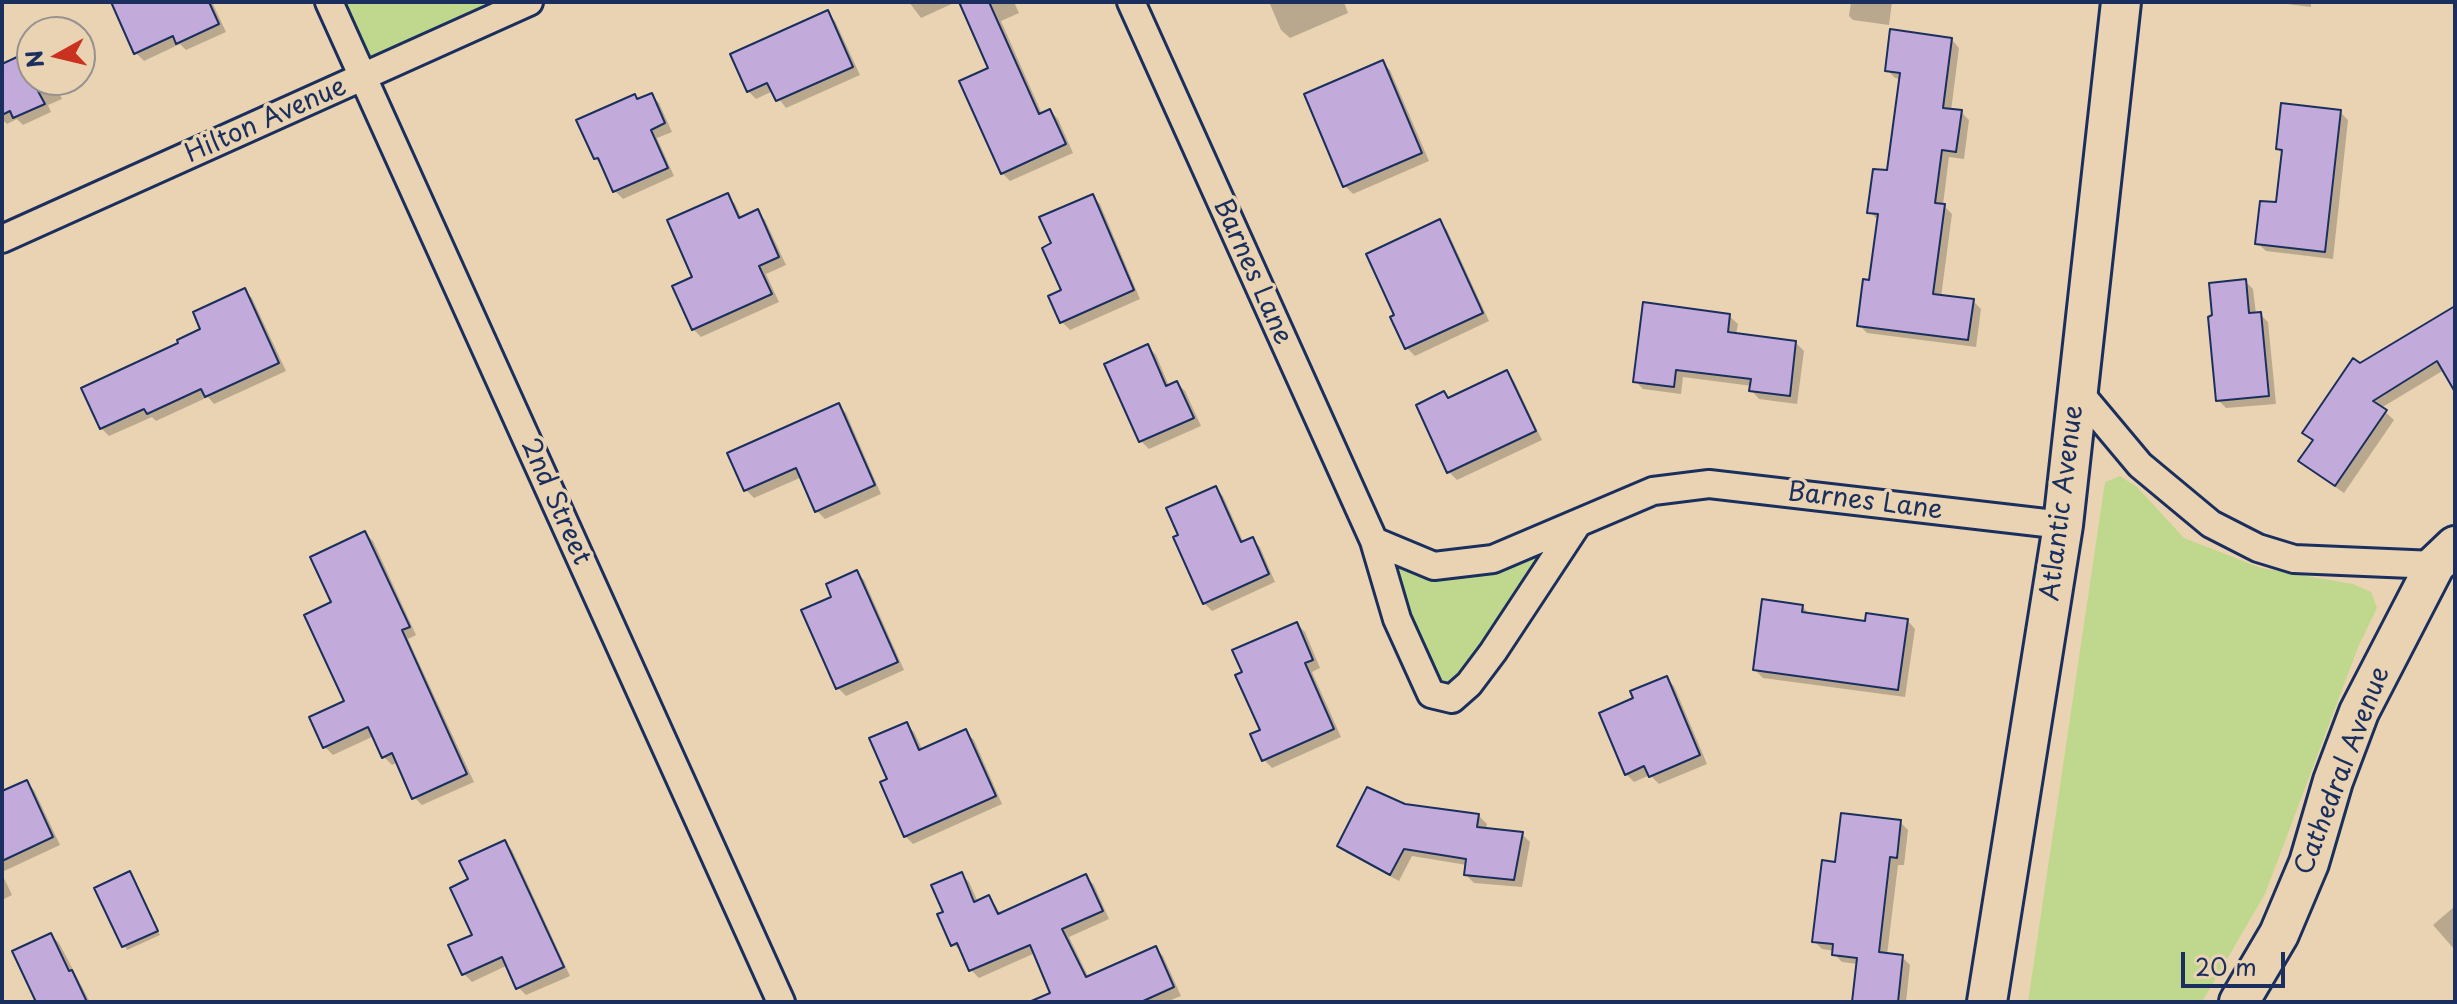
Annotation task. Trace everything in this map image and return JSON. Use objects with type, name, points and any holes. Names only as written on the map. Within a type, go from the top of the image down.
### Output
[{"type":"street","name":"2nd Street","points":[[329,2],[781,1002]]},
{"type":"street","name":"Hilton Avenue","points":[[2,239],[529,2]]},
{"type":"street","name":"Barnes Lane","points":[[1131,2],[1374,541],[1397,619],[1431,694],[1452,699],[1469,684],[1578,523]]},
{"type":"street","name":"Atlantic Avenue","points":[[1987,1002],[2063,525],[2121,2]]},
{"type":"street","points":[[2078,391],[2140,465],[2211,524],[2258,548],[2294,559],[2445,556]]},
{"type":"street","name":"Barnes Lane","points":[[1374,541],[1434,566],[1493,559],[1653,491],[1709,484],[2063,525]]},
{"type":"street","name":"Cathedral Avenue","points":[[2239,1002],[2279,934],[2309,863],[2333,781],[2359,712],[2445,556]]},
{"type":"green space","points":[[328,2],[511,2],[359,69]]},
{"type":"green space","points":[[2120,476],[2137,487],[2184,538],[2261,568],[2353,584],[2371,592],[2377,608],[2359,645],[2265,894],[2202,1002],[2028,1002],[2105,482]]},
{"type":"green space","points":[[1578,523],[1469,684],[1431,694],[1374,541],[1434,566]]},
{"type":"building","points":[[111,2],[209,2],[219,24],[176,44],[173,36],[134,54]]},
{"type":"building","points":[[959,2],[989,2],[1039,114],[1050,109],[1066,144],[1001,174],[959,81],[988,68]]},
{"type":"building","points":[[828,10],[853,67],[776,101],[767,83],[747,92],[730,54]]},
{"type":"building","points":[[1890,29],[1952,38],[1943,108],[1962,110],[1956,152],[1942,150],[1935,203],[1945,204],[1933,294],[1974,299],[1968,340],[1857,326],[1863,279],[1869,280],[1878,214],[1867,213],[1873,169],[1887,170],[1900,73],[1885,71]]},
{"type":"building","points":[[16,57],[16,96],[41,96],[45,104],[13,118],[10,111],[2,115],[2,64]]},
{"type":"building","points":[[1383,60],[1422,153],[1343,187],[1304,94]]},
{"type":"building","points":[[652,93],[665,123],[651,130],[668,168],[613,192],[576,120],[635,94],[637,99]]},
{"type":"building","points":[[2281,103],[2341,110],[2325,252],[2255,244],[2260,201],[2276,202],[2282,150],[2276,149]]},
{"type":"building","points":[[728,193],[739,218],[758,209],[779,257],[759,266],[772,294],[692,330],[672,286],[692,277],[667,220]]},
{"type":"building","points":[[1093,194],[1134,290],[1060,323],[1048,296],[1061,290],[1042,248],[1051,243],[1039,217]]},
{"type":"building","points":[[1440,219],[1483,313],[1405,349],[1390,317],[1394,315],[1366,254]]},
{"type":"building","points":[[2246,279],[2249,313],[2261,312],[2269,396],[2216,401],[2208,317],[2212,315],[2209,283]]},
{"type":"building","points":[[245,288],[279,363],[205,397],[201,389],[147,414],[144,409],[100,429],[81,388],[178,343],[177,340],[200,329],[193,312]]},
{"type":"building","points":[[1643,302],[1730,314],[1728,332],[1796,341],[1790,396],[1749,391],[1751,379],[1676,370],[1674,387],[1633,382]]},
{"type":"building","points":[[2455,306],[2455,392],[2437,361],[2373,401],[2387,410],[2335,486],[2298,461],[2313,440],[2302,433],[2353,358],[2360,363]]},
{"type":"building","points":[[1148,344],[1166,386],[1177,381],[1194,418],[1139,442],[1104,364]]},
{"type":"building","points":[[1507,370],[1536,431],[1447,473],[1416,405],[1444,391],[1448,398]]},
{"type":"building","points":[[839,403],[875,485],[815,512],[796,468],[744,491],[727,453]]},
{"type":"building","points":[[1216,486],[1241,542],[1253,537],[1269,574],[1203,604],[1173,537],[1178,535],[1166,508]]},
{"type":"building","points":[[365,531],[410,627],[402,630],[467,774],[412,799],[392,753],[382,758],[368,727],[323,748],[309,717],[344,701],[304,615],[331,602],[310,557]]},
{"type":"building","points":[[857,570],[898,662],[836,689],[801,610],[831,597],[826,584]]},
{"type":"building","points":[[1762,599],[1803,605],[1802,612],[1865,621],[1866,613],[1908,619],[1898,690],[1753,670]]},
{"type":"building","points":[[1297,622],[1313,660],[1305,663],[1334,729],[1262,761],[1250,734],[1260,730],[1235,675],[1242,672],[1232,650]]},
{"type":"building","points":[[1667,676],[1700,755],[1649,777],[1644,766],[1625,775],[1599,713],[1633,698],[1630,691]]},
{"type":"building","points":[[907,722],[919,750],[966,729],[996,796],[904,837],[880,782],[887,779],[869,738]]},
{"type":"building","points":[[27,780],[53,837],[2,861],[2,791]]},
{"type":"building","points":[[1367,787],[1405,804],[1479,814],[1477,827],[1523,832],[1514,880],[1464,875],[1466,859],[1404,849],[1390,875],[1337,846]]},
{"type":"building","points":[[1841,813],[1901,820],[1897,858],[1890,857],[1879,952],[1903,955],[1898,1002],[1852,1002],[1857,958],[1832,955],[1833,944],[1812,942],[1822,860],[1835,862]]},
{"type":"building","points":[[505,840],[564,967],[516,989],[502,957],[462,975],[448,945],[472,935],[450,888],[468,879],[459,861]]},
{"type":"building","points":[[130,871],[158,931],[122,947],[94,888]]},
{"type":"building","points":[[962,872],[974,902],[989,895],[998,914],[1086,874],[1103,911],[1062,929],[1086,977],[1156,946],[1174,987],[1141,1002],[1029,1002],[1050,993],[1030,945],[969,971],[957,943],[951,946],[937,914],[943,912],[931,885]]},
{"type":"building","points":[[51,933],[87,1002],[36,1002],[12,951]]}]
